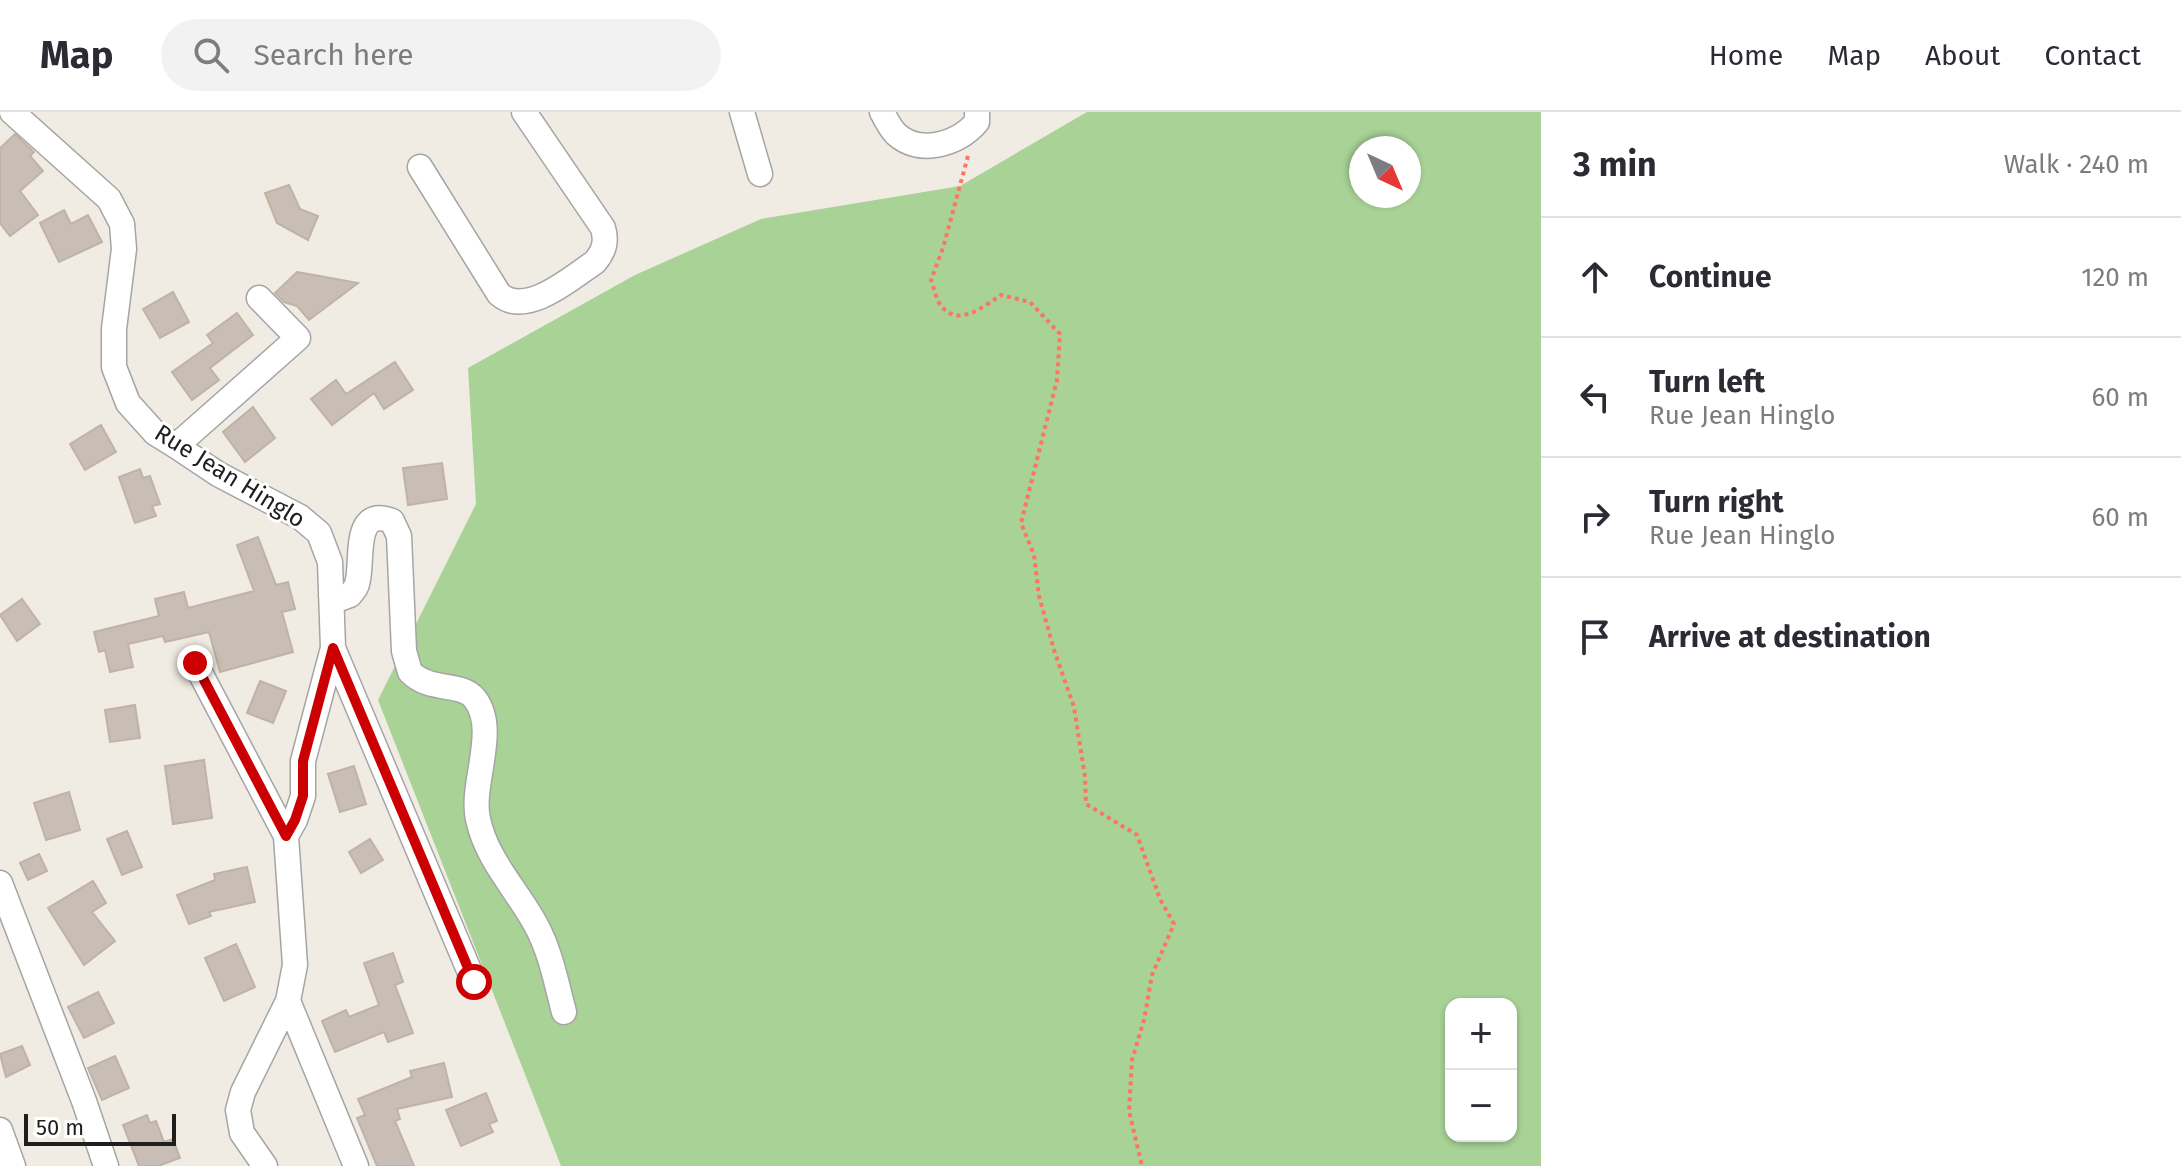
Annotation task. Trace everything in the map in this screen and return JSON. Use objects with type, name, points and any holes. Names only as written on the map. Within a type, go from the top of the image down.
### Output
[{"type":"street","name":"Rue Jean Hinglo","points":[[12,112],[109,199],[122,224],[124,249],[114,329],[114,367],[128,403],[155,433],[218,474],[300,517],[319,533],[330,562],[333,648],[303,761],[303,796],[286,836]]},
{"type":"street","points":[[420,167],[499,294],[514,303],[530,302],[595,262],[602,254],[606,236],[524,112]]},
{"type":"street","points":[[742,112],[760,174]]},
{"type":"street","points":[[882,112],[898,136],[915,144],[944,144],[958,140],[977,117]]},
{"type":"street","points":[[176,446],[298,338],[259,298]]},
{"type":"street","points":[[331,595],[339,599],[350,595],[357,583],[360,545],[365,528],[375,519],[392,521],[399,536],[404,651],[410,672],[430,685],[460,689],[470,694],[479,705],[484,744],[475,799],[480,830],[550,954],[564,1012]]},
{"type":"street","points":[[333,648],[474,982]]},
{"type":"street","name":"Rue Jean Hinglo","points":[[195,663],[286,836],[295,965],[288,1001],[243,1092],[238,1110],[242,1133],[265,1166]]},
{"type":"street","points":[[0,883],[106,1166]]},
{"type":"street","points":[[288,1001],[356,1166]]},
{"type":"street","points":[[0,1130],[13,1166]]},
{"type":"path","points":[[977,117],[943,248],[931,280],[941,306],[956,315],[973,314],[1001,295],[1030,302],[1060,334],[1057,380],[1021,523],[1034,555],[1039,596],[1074,707],[1086,804],[1137,835],[1160,899],[1174,924],[1152,975],[1144,1020],[1132,1060],[1129,1111],[1142,1166]]},
{"type":"green space","points":[[1087,112],[1541,112],[1541,1166],[561,1166],[378,700],[476,504],[468,368],[635,275],[761,219],[960,186]]},
{"type":"building","points":[[15,134],[34,152],[30,156],[43,171],[20,191],[38,215],[10,236],[0,223],[0,148]]},
{"type":"building","points":[[289,185],[300,209],[318,216],[308,240],[277,223],[265,193]]},
{"type":"building","points":[[64,210],[71,224],[88,215],[102,242],[59,262],[40,223]]},
{"type":"building","points":[[297,272],[358,283],[309,320],[297,306],[284,302],[275,293]]},
{"type":"building","points":[[173,292],[189,322],[160,338],[143,309]]},
{"type":"building","points":[[237,313],[253,335],[210,368],[219,380],[192,400],[172,372],[213,343],[207,335]]},
{"type":"building","points":[[395,362],[413,390],[384,409],[374,393],[332,425],[311,399],[336,380],[346,394]]},
{"type":"building","points":[[253,407],[275,438],[245,462],[223,432]]},
{"type":"building","points":[[101,425],[116,452],[85,470],[70,444]]},
{"type":"building","points":[[442,463],[447,499],[408,505],[403,468]]},
{"type":"building","points":[[140,469],[143,478],[150,476],[160,504],[152,506],[156,516],[135,523],[119,477]]},
{"type":"building","points":[[258,537],[276,585],[288,582],[295,609],[282,612],[293,652],[220,672],[209,632],[165,642],[163,636],[128,644],[133,667],[110,672],[105,650],[99,652],[94,632],[159,616],[155,599],[184,592],[188,608],[254,591],[237,545]]},
{"type":"building","points":[[22,599],[40,624],[17,641],[0,615]]},
{"type":"building","points":[[260,681],[286,691],[273,723],[247,713]]},
{"type":"building","points":[[135,705],[140,738],[110,742],[105,710]]},
{"type":"building","points":[[204,760],[212,818],[173,824],[165,766]]},
{"type":"building","points":[[354,766],[366,804],[340,812],[328,774]]},
{"type":"building","points":[[69,792],[80,830],[46,840],[34,803]]},
{"type":"building","points":[[127,831],[142,867],[122,875],[107,839]]},
{"type":"building","points":[[370,839],[383,860],[361,873],[349,852]]},
{"type":"building","points":[[39,854],[47,871],[28,880],[20,863]]},
{"type":"building","points":[[247,867],[255,902],[209,912],[211,916],[189,924],[177,895],[215,880],[214,874]]},
{"type":"building","points":[[93,881],[106,903],[92,912],[115,941],[84,965],[48,908]]},
{"type":"building","points":[[236,944],[255,987],[224,1001],[205,958]]},
{"type":"building","points":[[393,953],[403,982],[395,985],[413,1033],[388,1042],[384,1032],[335,1052],[322,1021],[346,1010],[349,1017],[379,1005],[364,963]]},
{"type":"building","points":[[98,992],[114,1023],[84,1038],[68,1007]]},
{"type":"building","points":[[22,1046],[30,1065],[6,1077],[0,1054]]},
{"type":"building","points":[[115,1056],[129,1088],[102,1100],[88,1068]]},
{"type":"building","points":[[444,1063],[452,1097],[397,1109],[400,1119],[395,1121],[414,1166],[377,1166],[357,1118],[365,1115],[358,1099],[412,1077],[410,1071]]},
{"type":"building","points":[[486,1093],[497,1121],[489,1124],[493,1132],[461,1146],[446,1110]]},
{"type":"building","points":[[147,1115],[150,1123],[156,1121],[164,1142],[173,1139],[180,1158],[158,1166],[139,1166],[123,1125]]},
{"type":"route","points":[[195,663],[286,836],[303,796],[303,761],[333,648],[474,982]]}]
